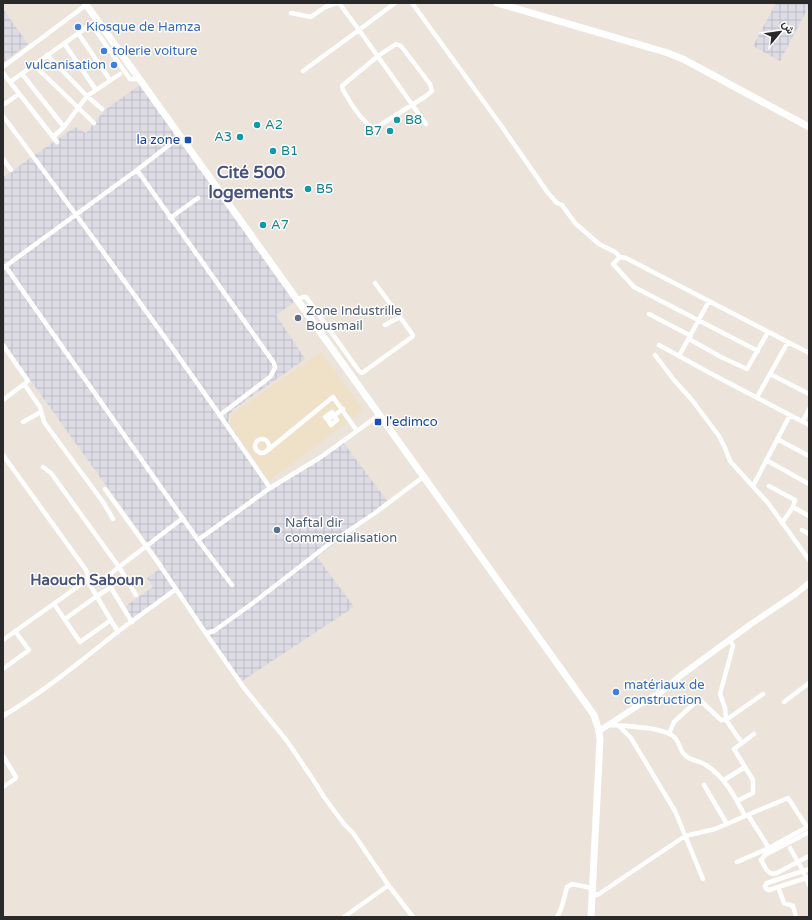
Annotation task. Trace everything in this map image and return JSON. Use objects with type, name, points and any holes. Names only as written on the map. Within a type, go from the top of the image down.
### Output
[{"type":"main road","points":[[497,3],[668,53],[683,59],[809,127]]},
{"type":"main road","points":[[86,4],[94,22],[130,65],[594,715],[599,731],[600,749],[591,917]]},
{"type":"street","points":[[291,13],[311,17],[325,7],[338,3],[426,124]]},
{"type":"street","points":[[303,71],[395,3]]},
{"type":"street","points":[[412,3],[552,198],[556,203],[562,205],[575,223],[599,244],[615,252],[620,257],[629,259],[809,353]]},
{"type":"street","points":[[3,67],[86,4]]},
{"type":"street","points":[[10,82],[94,22],[116,60],[121,72],[130,79],[140,79]]},
{"type":"street","points":[[78,33],[110,80]]},
{"type":"street","points":[[64,43],[96,90]]},
{"type":"street","points":[[393,45],[401,46],[430,84],[432,91],[374,129],[355,111],[342,90],[342,86],[378,56],[393,45]]},
{"type":"street","points":[[47,55],[87,96],[102,109]]},
{"type":"street","points":[[116,60],[122,55]]},
{"type":"street","points":[[34,65],[94,123]]},
{"type":"street","points":[[53,137],[64,127],[87,96],[130,65]]},
{"type":"street","points":[[3,74],[57,142]]},
{"type":"street","points":[[22,74],[64,127]]},
{"type":"street","points":[[3,105],[19,94]]},
{"type":"street","points":[[3,116],[220,415],[270,488]]},
{"type":"street","points":[[181,136],[5,267],[198,540],[232,585]]},
{"type":"street","points":[[3,159],[11,170]]},
{"type":"street","points":[[137,170],[274,363],[275,368],[270,377],[220,415]]},
{"type":"street","points":[[170,218],[198,198]]},
{"type":"street","points":[[620,257],[613,264],[634,287],[758,351]]},
{"type":"street","points":[[297,300],[306,297],[359,371],[362,373],[412,337],[412,334],[375,283]]},
{"type":"street","points":[[679,356],[709,301]]},
{"type":"street","points":[[649,314],[690,337],[721,357],[747,369],[768,332]]},
{"type":"street","points":[[385,326],[400,317]]},
{"type":"street","points":[[757,397],[788,342]]},
{"type":"street","points":[[3,345],[28,381],[3,400]]},
{"type":"street","points":[[660,345],[809,425]]},
{"type":"street","points":[[655,355],[719,436],[730,461],[753,486],[809,560]]},
{"type":"street","points":[[770,374],[809,394]]},
{"type":"street","points":[[24,384],[40,407],[44,422],[103,502],[113,518]]},
{"type":"street","points":[[268,450],[333,398],[357,431]]},
{"type":"street","points":[[803,422],[809,408]]},
{"type":"street","points":[[328,420],[325,416],[332,412],[334,416],[343,410]]},
{"type":"street","points":[[23,422],[41,412]]},
{"type":"street","points":[[198,540],[270,488],[321,457],[379,415]]},
{"type":"street","points":[[753,486],[790,415]]},
{"type":"street","points":[[777,439],[809,456]]},
{"type":"street","points":[[3,455],[86,570],[88,575],[87,580],[118,632]]},
{"type":"street","points":[[766,460],[809,484]]},
{"type":"street","points":[[43,467],[51,473],[119,567],[136,595]]},
{"type":"street","points":[[205,632],[209,633],[214,631],[329,544],[375,514],[423,477]]},
{"type":"street","points":[[769,486],[795,500],[793,507],[782,523]]},
{"type":"street","points":[[105,489],[244,688],[287,741],[324,797],[344,824],[353,833],[413,917]]},
{"type":"street","points":[[793,507],[809,516]]},
{"type":"street","points":[[132,622],[105,578],[183,518]]},
{"type":"street","points":[[802,530],[809,534]]},
{"type":"street","points":[[3,640],[87,580]]},
{"type":"street","points":[[599,731],[670,686],[680,676],[809,583]]},
{"type":"street","points":[[65,620],[110,588]]},
{"type":"street","points":[[3,716],[17,708],[68,671],[176,589]]},
{"type":"street","points":[[54,604],[80,642],[111,620]]},
{"type":"street","points":[[3,668],[29,650],[15,631]]},
{"type":"street","points":[[730,640],[733,646],[720,694],[725,708],[726,720],[742,743]]},
{"type":"street","points":[[784,702],[809,683]]},
{"type":"street","points":[[669,734],[674,722],[699,699],[721,720],[726,720],[763,694]]},
{"type":"street","points":[[609,725],[632,726],[659,731],[669,734],[676,739],[683,754],[688,758],[705,764],[724,780],[746,815],[770,848]]},
{"type":"street","points":[[620,726],[631,738],[675,811],[684,836],[703,878]]},
{"type":"street","points":[[738,801],[753,793],[752,780],[734,749],[754,734]]},
{"type":"street","points":[[3,756],[16,777],[3,787]]},
{"type":"street","points":[[724,780],[745,767]]},
{"type":"street","points":[[704,785],[727,824]]},
{"type":"street","points":[[557,917],[563,905],[567,886],[572,884],[599,894],[684,836],[715,829],[788,798],[808,828]]},
{"type":"street","points":[[737,862],[770,848],[808,828]]},
{"type":"street","points":[[808,828],[765,855],[761,860],[769,873],[772,875],[809,856]]},
{"type":"street","points":[[790,848],[798,862],[807,870],[809,885]]},
{"type":"street","points":[[807,870],[767,883],[765,886],[766,889],[769,890],[808,878]]},
{"type":"street","points":[[344,917],[386,887],[390,886]]},
{"type":"street","points":[[778,887],[784,903],[793,906],[796,917]]},
{"type":"shaded area","points":[[776,3],[809,3],[809,6],[780,61],[753,46]]},
{"type":"shaded area","points":[[3,9],[28,44],[3,62]]},
{"type":"shaded area","points":[[140,85],[294,302],[276,315],[305,359],[234,409],[229,415],[228,422],[273,489],[342,441],[388,502],[317,557],[354,607],[242,681],[206,635],[178,588],[131,620],[123,608],[153,587],[147,578],[164,566],[3,342],[3,177],[75,127],[86,133],[105,110]]},
{"type":"shaded area","points":[[321,352],[364,410],[269,481],[232,427],[230,419],[232,414]]},
{"type":"place","name":"Kiosque de Hamza","points":[[78,27]]},
{"type":"place","name":"tolerie voiture","points":[[104,51]]},
{"type":"place","name":"vulcanisation","points":[[114,65]]},
{"type":"place","name":"B8","points":[[397,120]]},
{"type":"place","name":"A2","points":[[257,125]]},
{"type":"place","name":"B7","points":[[390,131]]},
{"type":"place","name":"A3","points":[[240,137]]},
{"type":"place","name":"la zone","points":[[188,140]]},
{"type":"place","name":"B1","points":[[273,151]]},
{"type":"place","name":"B5","points":[[308,189]]},
{"type":"place","name":"A7","points":[[263,225]]},
{"type":"place","name":"Zone Industrille Bousmail","points":[[298,318]]},
{"type":"place","name":"l'edimco","points":[[378,422]]},
{"type":"place","name":"Naftal dir commercialisation","points":[[277,530]]},
{"type":"place","name":"matériaux de construction","points":[[616,692]]},
{"type":"district","name":"Cité 500 logements","points":[[251,182]]},
{"type":"district","name":"Haouch Saboun","points":[[87,580]]}]
